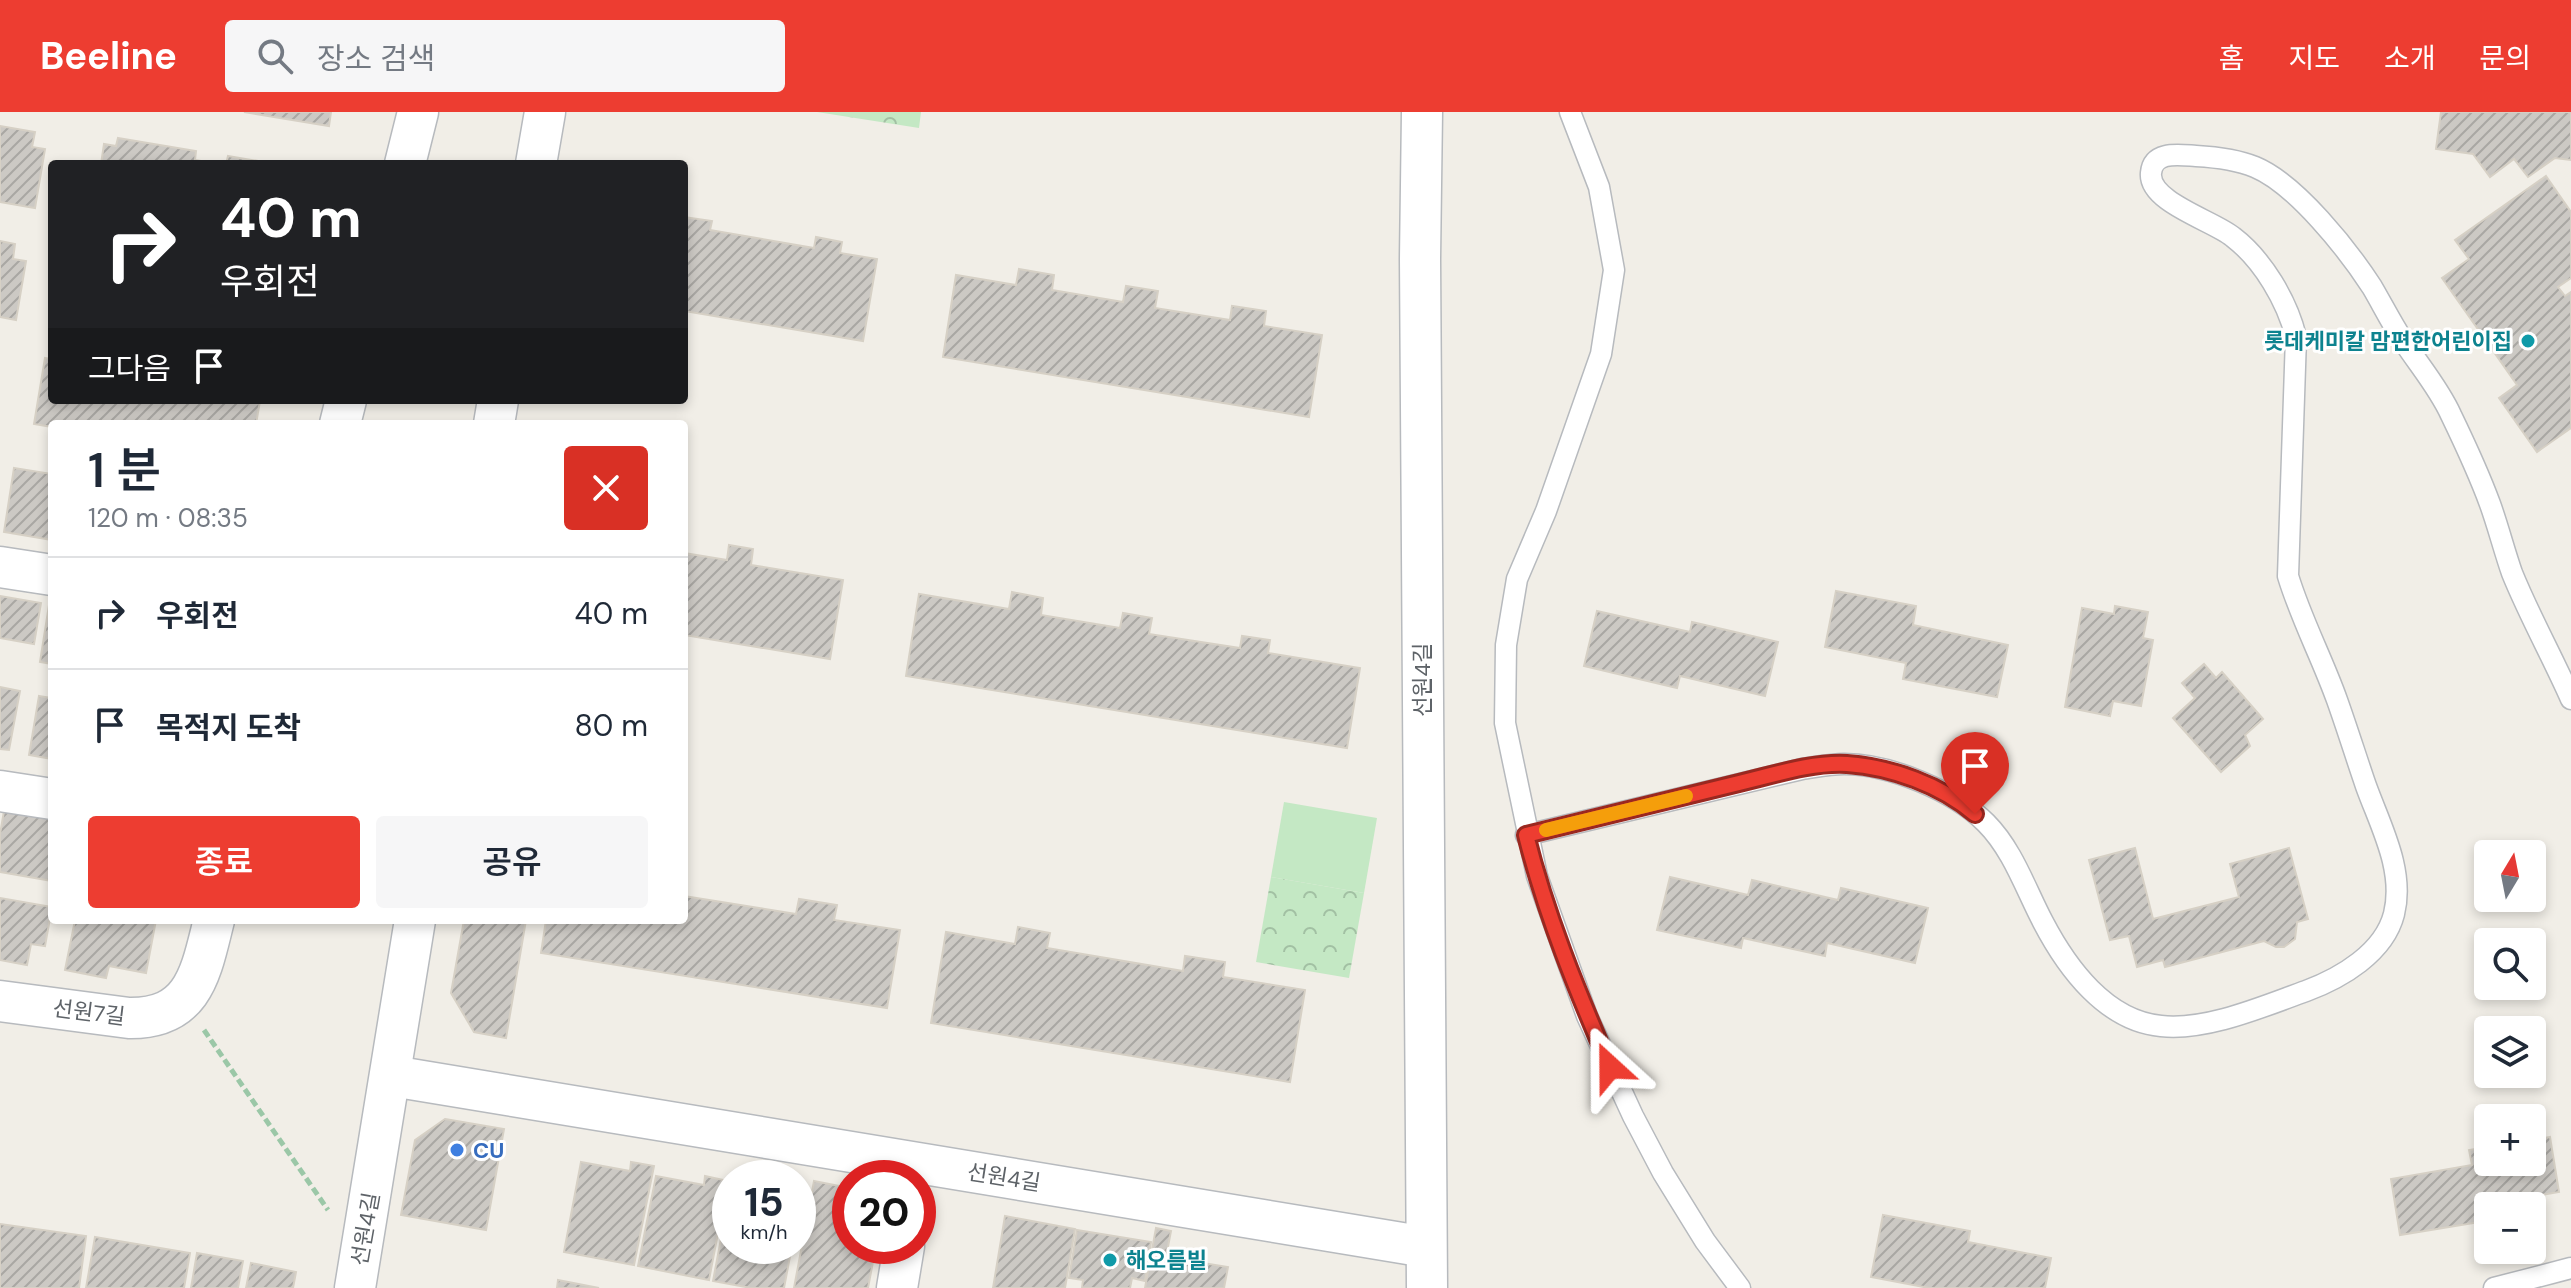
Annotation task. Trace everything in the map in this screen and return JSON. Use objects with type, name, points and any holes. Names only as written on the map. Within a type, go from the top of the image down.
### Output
[{"type":"street","points":[[406,160],[418,112]]},
{"type":"street","points":[[537,160],[545,112]]},
{"type":"street","name":"선원4길","points":[[1422,112],[1420,275],[1427,1288]]},
{"type":"street","points":[[0,567],[48,574]]},
{"type":"street","points":[[0,791],[48,798]]},
{"type":"street","points":[[183,1000],[199,978],[213,924]]},
{"type":"street","name":"선원4길","points":[[358,1272],[414,924]]},
{"type":"street","name":"선원7길","points":[[0,1001],[142,1018],[164,1013],[183,1000]]},
{"type":"street","name":"선원4길","points":[[392,1076],[860,1160]]},
{"type":"street","name":"선원4길","points":[[936,1173],[1426,1247]]},
{"type":"street","points":[[897,1288],[901,1264]]},
{"type":"lane","points":[[1570,112],[1599,187],[1614,270],[1601,354],[1546,511],[1517,579],[1506,645],[1505,723],[1537,876],[1587,1016],[1663,1173],[1705,1241],[1740,1288]]},
{"type":"lane","points":[[1526,835],[1802,769],[1843,764],[1877,767],[1962,803],[1988,825],[2025,883],[2055,943],[2097,997],[2128,1018],[2161,1026],[2195,1024],[2237,1015],[2327,983],[2366,957],[2383,936],[2394,915],[2394,878],[2386,838],[2337,699],[2297,606],[2288,576],[2294,327],[2283,298],[2235,238],[2167,199],[2154,185],[2151,173],[2154,164],[2160,157],[2169,154],[2201,156],[2254,167],[2277,180],[2320,219],[2370,285],[2400,337],[2450,411],[2490,503],[2512,572],[2571,699]]},
{"type":"lane","points":[[2494,1288],[2571,1268]]},
{"type":"path","points":[[183,1000],[358,1272]]},
{"type":"green space","points":[[817,112],[921,112],[919,128]]},
{"type":"green space","points":[[1284,802],[1377,818],[1364,893],[1271,877]]},
{"type":"green space","points":[[1271,877],[1364,893],[1349,978],[1256,962]]},
{"type":"building","points":[[244,112],[331,112],[329,126]]},
{"type":"building","points":[[2441,112],[2571,112],[2571,160],[2555,158],[2528,177],[2514,159],[2490,177],[2473,154],[2436,149]]},
{"type":"building","points":[[0,126],[35,132],[32,147],[45,149],[35,208],[0,202]]},
{"type":"building","points":[[118,138],[196,151],[195,160],[102,160],[104,144],[116,146]]},
{"type":"building","points":[[228,156],[252,160],[227,160]]},
{"type":"building","name":"롯데케미칼 맘편한어린이집","points":[[2546,176],[2571,212],[2571,278],[2558,287],[2565,296],[2571,292],[2571,428],[2537,452],[2499,398],[2517,385],[2442,278],[2469,259],[2455,240]]},
{"type":"building","points":[[688,218],[712,221],[710,230],[814,248],[816,237],[842,242],[840,253],[877,259],[863,341],[688,312]]},
{"type":"building","points":[[0,241],[15,244],[13,259],[26,261],[16,320],[0,317]]},
{"type":"building","points":[[1019,269],[1054,275],[1052,290],[1123,302],[1126,286],[1158,291],[1155,308],[1230,320],[1232,306],[1266,311],[1264,326],[1322,335],[1309,417],[943,357],[956,275],[1016,285]]},
{"type":"building","points":[[45,358],[48,358],[48,404],[259,404],[257,420],[48,420],[48,426],[34,424]]},
{"type":"building","points":[[14,468],[48,473],[48,539],[4,532]]},
{"type":"building","points":[[729,545],[753,549],[751,565],[843,580],[830,659],[688,636],[688,554],[727,560]]},
{"type":"building","points":[[1836,591],[1916,606],[1913,625],[2008,645],[1997,697],[1903,679],[1906,663],[1825,647]]},
{"type":"building","points":[[1012,592],[1043,598],[1041,615],[1120,628],[1123,613],[1152,618],[1149,634],[1240,648],[1242,636],[1270,640],[1268,653],[1360,668],[1347,748],[906,676],[919,594],[1009,609]]},
{"type":"building","points":[[0,596],[41,603],[34,644],[0,638]]},
{"type":"building","points":[[2115,606],[2148,612],[2143,638],[2153,640],[2141,706],[2113,701],[2110,716],[2065,707],[2082,608],[2114,614]]},
{"type":"building","points":[[48,611],[48,663],[40,662]]},
{"type":"building","points":[[1597,611],[1690,632],[1692,622],[1778,642],[1765,696],[1680,676],[1677,688],[1584,666]]},
{"type":"building","points":[[2204,664],[2216,678],[2222,672],[2263,719],[2245,735],[2250,746],[2221,772],[2173,718],[2195,698],[2182,683]]},
{"type":"building","points":[[0,687],[20,691],[9,750],[0,749]]},
{"type":"building","points":[[39,696],[48,697],[48,758],[29,755]]},
{"type":"building","points":[[4,811],[48,818],[48,880],[0,872],[0,834]]},
{"type":"building","points":[[2135,848],[2153,919],[2239,897],[2230,864],[2289,848],[2308,919],[2297,922],[2295,939],[2284,947],[2264,941],[2165,967],[2163,960],[2137,967],[2129,936],[2110,940],[2089,860]]},
{"type":"building","points":[[1670,877],[1748,895],[1752,880],[1838,900],[1841,888],[1928,908],[1915,963],[1827,943],[1825,956],[1743,938],[1741,948],[1657,930]]},
{"type":"building","points":[[688,897],[796,914],[799,899],[837,905],[834,920],[900,930],[887,1008],[541,953],[545,924],[688,924]]},
{"type":"building","points":[[0,898],[48,906],[45,946],[31,944],[27,965],[0,960]]},
{"type":"building","points":[[74,924],[155,924],[146,973],[109,966],[106,978],[65,970]]},
{"type":"building","points":[[463,924],[525,924],[506,1038],[474,1032],[451,993]]},
{"type":"building","points":[[1018,927],[1050,933],[1047,948],[1183,971],[1185,956],[1225,962],[1223,977],[1305,990],[1290,1082],[931,1023],[946,932],[1015,944]]},
{"type":"building","points":[[445,1119],[504,1129],[486,1230],[401,1215],[415,1140]]},
{"type":"building","points":[[2550,1137],[2559,1192],[2474,1192],[2474,1223],[2400,1235],[2391,1179],[2472,1165],[2469,1150],[2474,1149],[2474,1176],[2546,1176],[2546,1138]]},
{"type":"building","points":[[581,1162],[630,1171],[631,1162],[654,1166],[634,1265],[564,1252]]},
{"type":"building","points":[[656,1176],[704,1185],[705,1176],[712,1178],[712,1264],[709,1280],[638,1266]]},
{"type":"building","points":[[816,1181],[832,1184],[832,1264],[873,1264],[868,1288],[794,1288],[798,1264],[816,1264]]},
{"type":"building","points":[[1883,1215],[1970,1231],[1968,1242],[2051,1258],[2045,1288],[1929,1288],[1871,1277]]},
{"type":"building","points":[[1005,1216],[1075,1229],[1065,1288],[993,1288]]},
{"type":"building","points":[[0,1224],[86,1236],[79,1288],[0,1288]]},
{"type":"building","points":[[1156,1228],[1171,1231],[1166,1257],[1228,1267],[1224,1288],[1145,1288]]},
{"type":"building","name":"해오름빌","points":[[1077,1230],[1151,1242],[1145,1281],[1132,1278],[1130,1288],[1082,1288],[1083,1280],[1069,1278]]},
{"type":"building","points":[[95,1237],[190,1253],[184,1288],[86,1288]]},
{"type":"building","points":[[197,1253],[243,1261],[238,1288],[191,1288]]},
{"type":"building","points":[[251,1263],[296,1272],[293,1288],[246,1288]]},
{"type":"building","points":[[716,1264],[789,1264],[784,1288],[751,1288],[713,1281]]},
{"type":"building","points":[[558,1280],[599,1288],[557,1288]]},
{"type":"slow traffic","points":[[1546,830],[1686,796]]},
{"type":"place","name":"롯데케미칼 맘편한어린이집","points":[[2528,341]]},
{"type":"place","name":"CU","points":[[457,1150]]},
{"type":"place","name":"해오름빌","points":[[1110,1260]]},
{"type":"route","points":[[1610,1067],[1560,945],[1526,835],[1778,774],[1843,764],[1877,767],[1906,777],[1962,803],[1975,814]]}]
